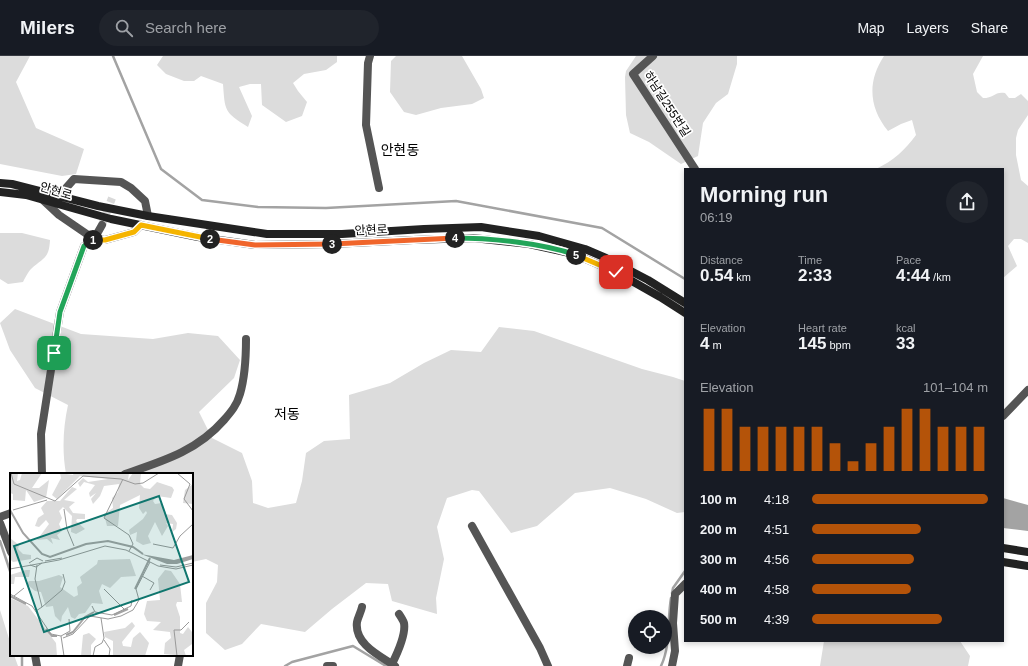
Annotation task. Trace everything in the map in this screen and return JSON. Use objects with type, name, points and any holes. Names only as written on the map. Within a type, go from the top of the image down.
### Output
[{"type":"street","points":[[370,56],[368,63],[366,125],[380,188]]},
{"type":"street","name":"하남길255번길","points":[[653,56],[633,74],[694,168]]},
{"type":"street","points":[[59,196],[74,179],[121,182],[131,188],[145,201],[148,216]]},
{"type":"street","name":"안현로","points":[[0,183],[12,184],[98,206],[148,216],[267,234],[342,234],[481,227],[539,236],[585,249],[606,258],[648,280],[684,302]]},
{"type":"street","name":"안현로","points":[[0,192],[26,195],[111,219],[198,237],[255,245],[332,244],[473,238],[529,244],[574,254],[616,272],[684,312]]},
{"type":"street","points":[[43,200],[59,215],[94,239],[105,240],[134,232],[141,225]]},
{"type":"street","points":[[42,473],[41,434],[60,312],[84,246],[94,239],[102,225]]},
{"type":"street","points":[[128,473],[155,464],[187,450],[208,436],[222,422],[234,408],[240,394],[246,357],[246,339]]},
{"type":"street","points":[[1004,415],[1028,390]]},
{"type":"street","points":[[0,517],[10,513]]},
{"type":"street","points":[[0,523],[10,549]]},
{"type":"street","points":[[472,526],[540,648],[548,666]]},
{"type":"street","points":[[1004,548],[1028,552]]},
{"type":"street","points":[[1004,562],[1028,566]]},
{"type":"street","points":[[672,666],[675,651],[673,623],[675,594],[684,585]]},
{"type":"street","points":[[362,607],[357,623],[359,635],[368,648],[394,665],[404,624],[399,614]]},
{"type":"street","points":[[35,656],[37,666]]},
{"type":"street","points":[[178,666],[180,656]]},
{"type":"street","points":[[627,666],[629,658]]},
{"type":"street","points":[[328,666],[333,666]]},
{"type":"shaded area","points":[[0,56],[30,56],[16,82],[36,128],[84,149],[76,174],[62,176],[0,164]]},
{"type":"shaded area","points":[[163,56],[337,56],[337,62],[326,70],[304,74],[293,83],[307,102],[302,116],[286,122],[262,105],[261,84],[250,84],[239,87],[252,116],[248,127],[234,118],[227,110],[224,100],[223,84],[201,76],[194,81],[184,81],[166,74],[157,65]]},
{"type":"shaded area","points":[[396,56],[462,56],[481,89],[484,98],[472,104],[441,108],[416,115],[404,112],[390,92],[391,61]]},
{"type":"shaded area","points":[[636,56],[737,56],[737,64],[728,94],[716,103],[703,123],[698,156],[681,164],[649,142],[630,133],[626,115],[625,77],[626,71]]},
{"type":"shaded area","points":[[884,56],[983,56],[973,74],[977,92],[983,98],[1005,93],[1009,98],[1015,98],[1021,94],[1028,101],[1028,115],[1018,130],[1016,138],[1016,155],[1021,180],[1028,186],[1028,243],[1021,239],[1014,239],[1008,246],[1017,266],[1004,277],[1004,168],[878,168],[898,155],[908,146],[916,135],[912,120],[888,131],[877,113],[872,94],[875,75]]},
{"type":"shaded area","points":[[0,233],[22,233],[50,240],[47,254],[30,270],[23,282],[8,284],[0,279]]},
{"type":"shaded area","points":[[15,309],[81,334],[153,339],[188,333],[218,336],[240,360],[234,378],[199,412],[212,438],[242,453],[252,481],[253,503],[268,508],[296,503],[302,481],[306,453],[324,441],[350,439],[349,395],[390,383],[424,363],[451,350],[481,352],[499,327],[534,331],[642,369],[684,381],[684,512],[677,513],[646,499],[610,488],[575,493],[537,526],[511,533],[479,491],[472,490],[447,498],[437,527],[444,559],[436,598],[437,614],[392,601],[388,584],[366,583],[305,632],[261,624],[242,644],[225,650],[206,633],[206,603],[217,582],[218,565],[206,559],[193,562],[193,473],[66,473],[64,440],[68,405],[35,388],[10,350],[0,323]]},
{"type":"shaded area","points":[[1004,498],[1028,505],[1028,531],[1004,528]]},
{"type":"shaded area","points":[[0,610],[10,642],[10,656],[14,656],[18,666],[0,666]]},
{"type":"shaded area","points":[[824,642],[961,642],[970,656],[968,666],[820,666]]},
{"type":"waterway","points":[[113,56],[161,169],[202,200],[258,207],[326,208],[456,201],[602,228],[684,278]]},
{"type":"waterway","points":[[0,541],[10,571]]},
{"type":"waterway","points":[[672,593],[673,588],[684,572]]},
{"type":"waterway","points":[[661,666],[668,641],[671,598]]},
{"type":"waterway","points":[[285,666],[292,662],[353,646],[386,666]]},
{"type":"waterway","points":[[22,656],[22,666]]},
{"type":"tunnel","points":[[102,225],[112,198]]},
{"type":"district","name":"안현동","points":[[400,150]]},
{"type":"district","name":"저동","points":[[287,414]]},
{"type":"route","points":[[54,353],[60,312],[84,246],[94,239],[105,240],[134,232],[141,225],[198,237],[255,245],[332,244],[473,238],[529,244],[574,254],[616,272]]}]
